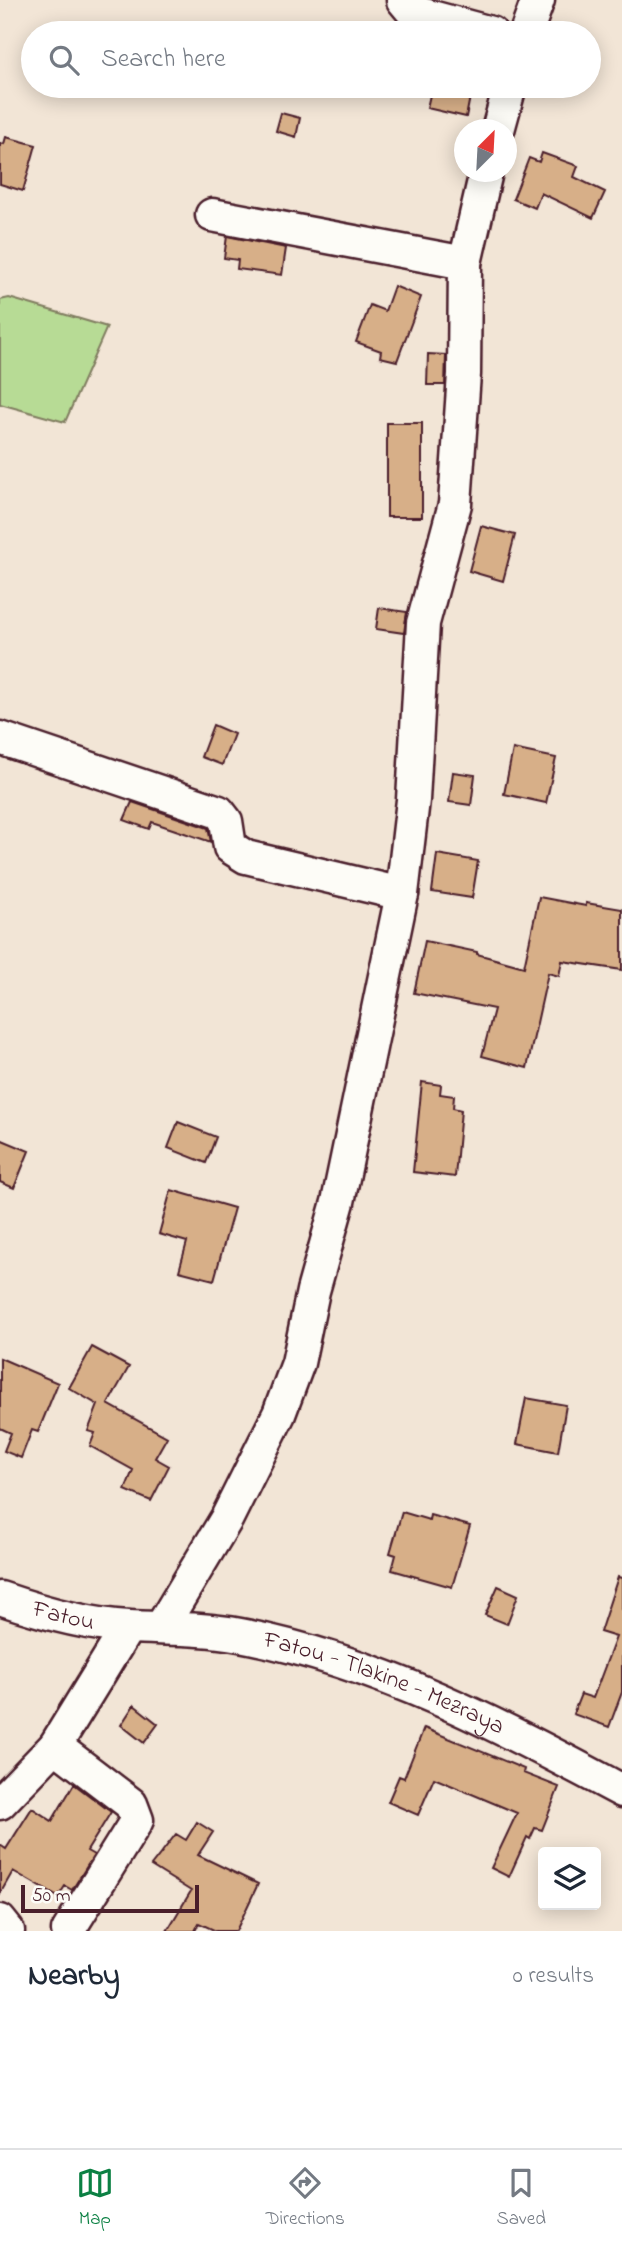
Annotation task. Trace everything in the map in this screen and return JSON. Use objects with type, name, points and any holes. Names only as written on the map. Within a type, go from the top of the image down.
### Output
[{"type":"street","points":[[403,0],[413,12],[446,21]]},
{"type":"street","points":[[530,21],[538,0]]},
{"type":"street","points":[[501,119],[507,98]]},
{"type":"street","points":[[162,1626],[198,1570],[258,1461],[298,1363],[313,1291],[338,1202],[402,894],[413,800],[423,623],[455,504],[461,443],[465,264],[484,182]]},
{"type":"street","points":[[212,215],[465,264]]},
{"type":"street","points":[[0,738],[219,812],[226,821],[230,847],[246,857],[402,894]]},
{"type":"street","name":"Fatou","points":[[0,1598],[32,1609],[128,1627]]},
{"type":"street","name":"Fatou - Tlakine - Mezraya","points":[[128,1627],[162,1626],[240,1635],[355,1665],[430,1694],[622,1791]]},
{"type":"street","points":[[0,1803],[55,1746],[128,1627]]},
{"type":"street","points":[[55,1746],[131,1804],[137,1820],[68,1931]]},
{"type":"street","points":[[0,1921],[8,1931]]},
{"type":"green space","points":[[9,298],[107,327],[65,422],[0,404],[0,300]]},
{"type":"building","points":[[429,98],[470,98],[466,117],[427,108]]},
{"type":"building","points":[[281,113],[300,118],[296,137],[276,131]]},
{"type":"building","points":[[6,137],[36,145],[23,191],[0,184],[0,143],[4,144]]},
{"type":"building","points":[[542,153],[578,166],[574,177],[605,192],[593,218],[541,193],[535,208],[513,199],[529,158],[539,162]]},
{"type":"building","points":[[227,236],[286,248],[282,275],[237,269],[238,260],[224,258]]},
{"type":"building","points":[[394,286],[421,297],[397,361],[380,357],[381,351],[356,342],[370,305],[385,311]]},
{"type":"building","points":[[428,354],[446,355],[445,385],[427,385]]},
{"type":"building","points":[[387,423],[422,423],[422,517],[387,517]]},
{"type":"building","points":[[481,526],[515,535],[503,581],[469,571]]},
{"type":"building","points":[[379,608],[407,612],[404,633],[376,629]]},
{"type":"building","points":[[213,725],[234,734],[222,765],[201,757]]},
{"type":"building","points":[[513,749],[556,758],[546,803],[504,794]]},
{"type":"building","points":[[453,772],[475,775],[471,805],[449,802]]},
{"type":"building","points":[[132,802],[208,828],[211,842],[152,822],[149,829],[124,820]]},
{"type":"building","points":[[437,854],[478,861],[472,898],[432,892]]},
{"type":"building","points":[[539,897],[586,906],[586,903],[622,909],[622,970],[562,961],[559,976],[548,973],[527,1068],[482,1056],[494,1009],[414,993],[425,941],[477,952],[524,967]]},
{"type":"building","points":[[422,1082],[441,1085],[440,1094],[454,1096],[453,1108],[461,1110],[455,1177],[413,1172]]},
{"type":"building","points":[[178,1122],[216,1137],[206,1163],[168,1148]]},
{"type":"building","points":[[0,1139],[29,1151],[14,1188],[0,1182]]},
{"type":"building","points":[[171,1190],[234,1208],[214,1280],[179,1271],[187,1242],[159,1234]]},
{"type":"building","points":[[92,1347],[129,1367],[108,1404],[167,1437],[155,1458],[169,1466],[151,1501],[125,1490],[133,1470],[90,1446],[95,1433],[88,1431],[98,1405],[69,1388]]},
{"type":"building","points":[[0,1358],[58,1383],[38,1432],[32,1430],[21,1458],[4,1451],[11,1433],[0,1428]]},
{"type":"building","points":[[526,1398],[566,1405],[558,1452],[517,1444]]},
{"type":"building","points":[[402,1512],[429,1520],[430,1515],[470,1526],[452,1587],[392,1570],[396,1555],[390,1553]]},
{"type":"building","points":[[618,1577],[622,1578],[622,1692],[609,1727],[573,1714],[581,1694],[593,1698],[616,1637],[600,1632]]},
{"type":"building","points":[[498,1586],[518,1595],[507,1624],[485,1615]]},
{"type":"building","points":[[134,1705],[158,1724],[144,1743],[121,1725]]},
{"type":"building","points":[[424,1728],[524,1769],[523,1773],[559,1787],[542,1830],[535,1828],[530,1839],[527,1837],[509,1877],[491,1868],[517,1813],[434,1778],[418,1815],[388,1802],[399,1776],[404,1778]]},
{"type":"building","points":[[74,1784],[111,1812],[87,1851],[94,1855],[72,1890],[65,1886],[58,1897],[13,1871],[0,1894],[0,1845],[6,1849],[32,1808],[52,1821]]},
{"type":"building","points":[[197,1822],[213,1832],[198,1855],[258,1884],[236,1931],[216,1931],[199,1923],[195,1931],[167,1931],[191,1891],[151,1866],[176,1834],[186,1840]]}]
